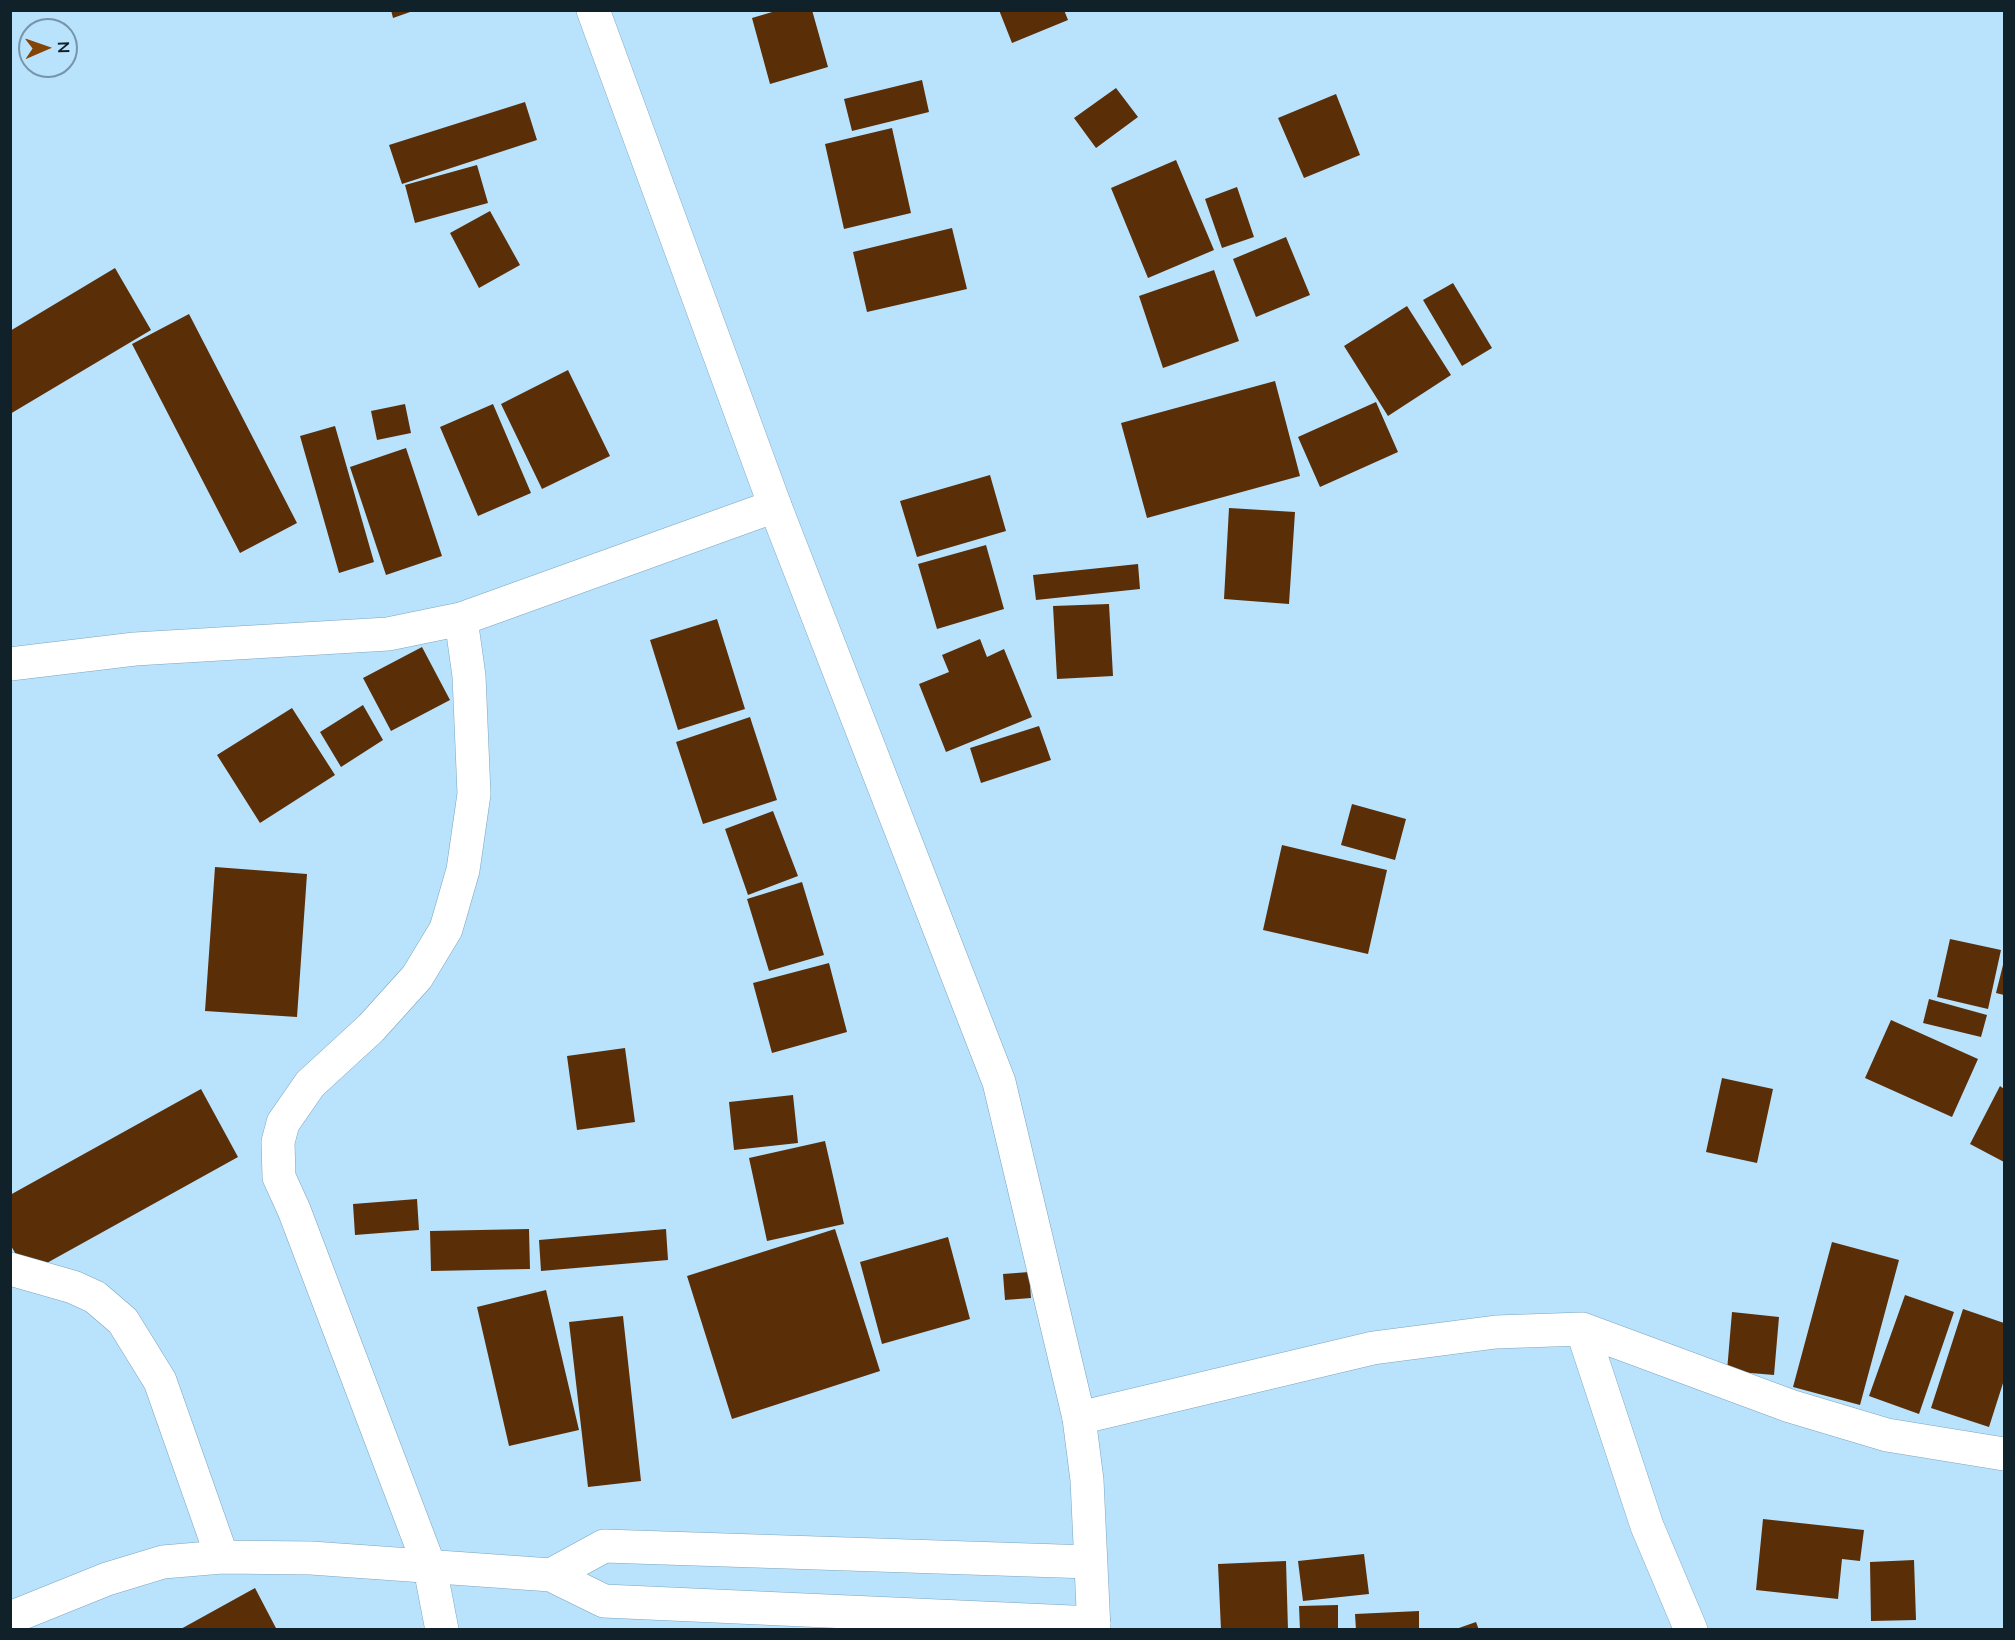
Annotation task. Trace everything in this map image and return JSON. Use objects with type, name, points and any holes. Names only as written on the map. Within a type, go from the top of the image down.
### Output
[{"type":"street","points":[[10,1618],[130,1572],[163,1562],[222,1557],[310,1558],[551,1575],[604,1600],[1094,1626],[1087,1480],[1079,1418],[999,1082],[776,506],[596,11]]},
{"type":"street","points":[[10,664],[135,649],[388,634],[461,619],[776,506]]},
{"type":"street","points":[[442,1629],[430,1568],[294,1210],[279,1177],[278,1142],[283,1122],[309,1084],[371,1028],[417,977],[446,929],[463,870],[474,794],[469,676],[461,619]]},
{"type":"street","points":[[10,1269],[94,1297],[123,1321],[160,1381],[222,1557]]},
{"type":"street","points":[[1079,1418],[1374,1348],[1496,1332],[1582,1329],[1790,1406],[1876,1432],[2004,1454]]},
{"type":"street","points":[[1582,1329],[1647,1526],[1691,1629]]},
{"type":"street","points":[[551,1575],[604,1546],[1090,1562]]},
{"type":"building","points":[[391,10],[413,10],[413,11],[393,18]]},
{"type":"building","points":[[779,10],[812,10],[828,67],[770,84],[752,18]]},
{"type":"building","points":[[999,10],[1064,10],[1068,20],[1012,43]]},
{"type":"building","points":[[922,80],[929,112],[852,131],[844,99]]},
{"type":"building","points":[[1116,88],[1138,117],[1096,148],[1074,118]]},
{"type":"building","points":[[1336,94],[1360,155],[1304,178],[1278,118]]},
{"type":"building","points":[[525,102],[537,140],[402,184],[389,145]]},
{"type":"building","points":[[892,128],[911,213],[844,229],[825,144]]},
{"type":"building","points":[[1176,160],[1214,250],[1148,278],[1111,188]]},
{"type":"building","points":[[477,165],[488,203],[415,223],[405,185]]},
{"type":"building","points":[[1237,187],[1254,237],[1222,248],[1205,199]]},
{"type":"building","points":[[490,211],[520,265],[479,288],[450,233]]},
{"type":"building","points":[[952,228],[967,289],[867,312],[853,252]]},
{"type":"building","points":[[1286,237],[1310,295],[1256,317],[1233,259]]},
{"type":"building","points":[[115,268],[151,330],[10,414],[10,331]]},
{"type":"building","points":[[1214,270],[1239,341],[1163,368],[1139,296]]},
{"type":"building","points":[[1453,283],[1492,348],[1462,366],[1423,300]]},
{"type":"building","points":[[1407,306],[1451,375],[1388,416],[1344,346]]},
{"type":"building","points":[[189,314],[297,523],[240,553],[132,344]]},
{"type":"building","points":[[568,370],[610,456],[542,489],[501,404]]},
{"type":"building","points":[[1275,381],[1300,476],[1147,518],[1121,423]]},
{"type":"building","points":[[1376,402],[1398,452],[1320,487],[1298,437]]},
{"type":"building","points":[[405,404],[411,433],[377,440],[371,411]]},
{"type":"building","points":[[493,404],[531,493],[478,516],[440,427]]},
{"type":"building","points":[[335,426],[374,562],[339,573],[300,436]]},
{"type":"building","points":[[406,448],[442,556],[386,575],[350,467]]},
{"type":"building","points":[[990,475],[1006,531],[917,557],[900,501]]},
{"type":"building","points":[[1229,508],[1295,512],[1289,604],[1224,599]]},
{"type":"building","points":[[986,545],[1004,609],[937,629],[918,564]]},
{"type":"building","points":[[1138,564],[1140,589],[1036,600],[1033,575]]},
{"type":"building","points":[[1109,604],[1113,676],[1057,679],[1053,606]]},
{"type":"building","points":[[717,619],[745,709],[678,730],[650,640]]},
{"type":"building","points":[[980,639],[987,657],[1004,649],[1032,717],[946,752],[919,684],[949,672],[942,655]]},
{"type":"building","points":[[422,647],[450,700],[391,731],[363,678]]},
{"type":"building","points":[[363,705],[383,740],[341,767],[320,732]]},
{"type":"building","points":[[292,708],[335,775],[260,823],[217,755]]},
{"type":"building","points":[[750,717],[777,800],[703,824],[676,742]]},
{"type":"building","points":[[1039,726],[1051,760],[981,783],[970,748]]},
{"type":"building","points":[[1352,804],[1406,819],[1395,860],[1341,845]]},
{"type":"building","points":[[773,811],[798,876],[748,895],[725,829]]},
{"type":"building","points":[[1282,845],[1387,870],[1368,954],[1263,930]]},
{"type":"building","points":[[215,867],[307,874],[297,1017],[205,1011]]},
{"type":"building","points":[[802,882],[824,955],[769,971],[747,899]]},
{"type":"building","points":[[1950,939],[2001,950],[1988,1009],[1937,997]]},
{"type":"building","points":[[2004,961],[2004,995],[1996,993]]},
{"type":"building","points":[[829,963],[847,1032],[772,1053],[753,983]]},
{"type":"building","points":[[1929,999],[1987,1015],[1981,1037],[1923,1023]]},
{"type":"building","points":[[1891,1020],[1978,1059],[1952,1117],[1865,1078]]},
{"type":"building","points":[[625,1048],[635,1122],[577,1130],[567,1056]]},
{"type":"building","points":[[1722,1078],[1773,1089],[1757,1163],[1706,1152]]},
{"type":"building","points":[[2000,1086],[2004,1089],[2004,1162],[1970,1144]]},
{"type":"building","points":[[201,1089],[238,1157],[27,1274],[10,1244],[10,1195]]},
{"type":"building","points":[[793,1095],[798,1143],[734,1150],[729,1102]]},
{"type":"building","points":[[825,1141],[844,1224],[767,1241],[749,1158]]},
{"type":"building","points":[[417,1199],[419,1230],[355,1235],[353,1204]]},
{"type":"building","points":[[529,1229],[530,1269],[431,1271],[430,1231]]},
{"type":"building","points":[[666,1229],[668,1260],[541,1271],[539,1240]]},
{"type":"building","points":[[835,1229],[880,1371],[732,1419],[687,1276]]},
{"type":"building","points":[[948,1237],[970,1319],[882,1344],[860,1262]]},
{"type":"building","points":[[1832,1242],[1899,1260],[1860,1405],[1793,1387]]},
{"type":"building","points":[[1029,1272],[1031,1298],[1005,1300],[1003,1274]]},
{"type":"building","points":[[546,1290],[579,1430],[509,1446],[477,1307]]},
{"type":"building","points":[[1905,1295],[1954,1312],[1919,1414],[1869,1396]]},
{"type":"building","points":[[1963,1309],[2004,1323],[2004,1380],[1989,1427],[1931,1408]]},
{"type":"building","points":[[1732,1312],[1779,1317],[1774,1375],[1727,1371]]},
{"type":"building","points":[[623,1316],[641,1481],[588,1487],[569,1322]]},
{"type":"building","points":[[1763,1519],[1864,1530],[1860,1561],[1842,1559],[1838,1599],[1756,1590]]},
{"type":"building","points":[[1364,1554],[1369,1594],[1303,1601],[1298,1561]]},
{"type":"building","points":[[1914,1560],[1916,1620],[1871,1621],[1870,1562]]},
{"type":"building","points":[[1286,1561],[1288,1630],[1221,1630],[1218,1564]]},
{"type":"building","points":[[255,1588],[277,1630],[179,1630]]},
{"type":"building","points":[[1338,1605],[1338,1630],[1300,1630],[1299,1606]]},
{"type":"building","points":[[1419,1611],[1419,1630],[1356,1630],[1355,1614]]},
{"type":"building","points":[[1476,1622],[1479,1630],[1456,1630],[1456,1629]]}]
